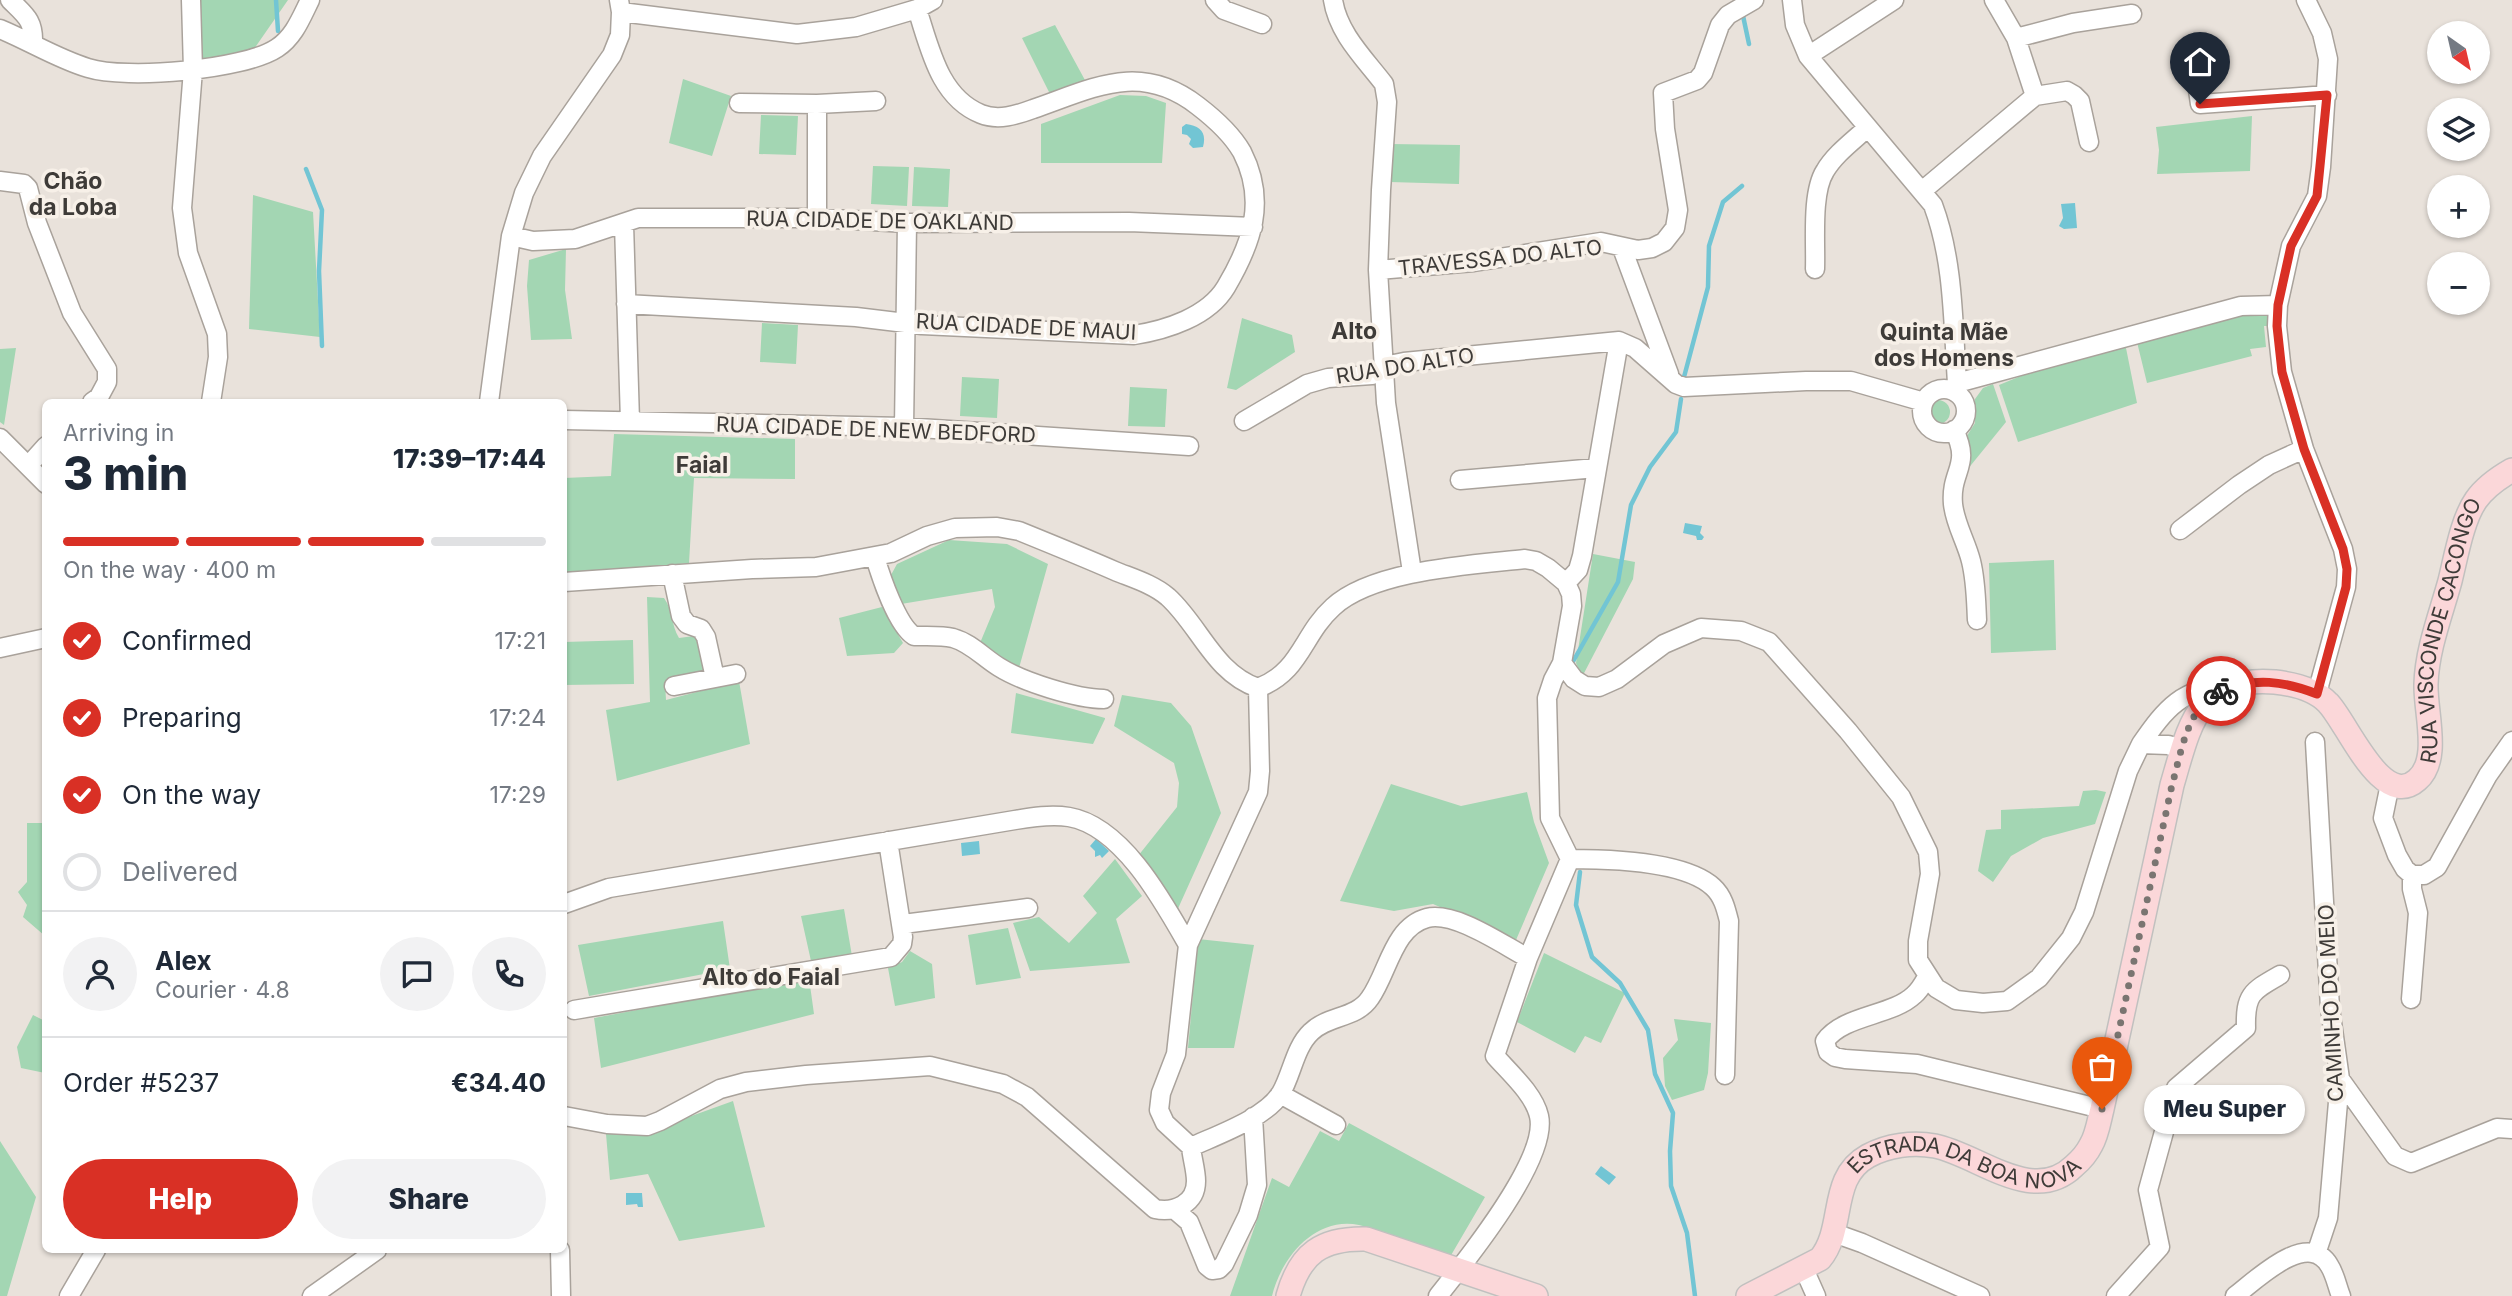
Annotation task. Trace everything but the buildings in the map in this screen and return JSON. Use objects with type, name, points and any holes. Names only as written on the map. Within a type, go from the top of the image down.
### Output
[{"type":"main road","name":"RUA VISCONDE CACONGO","points":[[2389,784],[2401,787],[2414,783],[2424,774],[2430,761],[2426,685],[2428,661],[2462,534],[2474,503],[2487,486],[2512,470]]},
{"type":"main road","points":[[2183,750],[2188,731],[2199,709],[2216,693],[2237,684],[2258,681],[2289,684],[2317,694],[2329,703],[2375,772],[2389,784]]},
{"type":"main road","name":"ESTRADA DA BOA NOVA","points":[[1748,1296],[1804,1269],[1828,1249],[1834,1233],[1839,1192],[1849,1172],[1865,1157],[1892,1146],[1935,1146],[2024,1180],[2046,1182],[2067,1173],[2083,1157],[2092,1144],[2102,1109],[2169,798],[2183,750]]},
{"type":"main road","points":[[1288,1296],[1292,1281],[1307,1257],[1324,1245],[1343,1238],[1366,1239],[1536,1296]]},
{"type":"street","points":[[10,0],[28,18],[33,30],[33,43]]},
{"type":"street","points":[[191,0],[193,70],[182,208],[188,253],[217,334],[218,357],[211,399]]},
{"type":"street","points":[[0,29],[72,62],[108,73],[193,70],[247,61],[277,49],[289,39],[310,0]]},
{"type":"street","points":[[1215,0],[1224,10],[1262,24]]},
{"type":"street","points":[[1333,0],[1344,32],[1384,84],[1387,92],[1378,270],[1386,403],[1412,572]]},
{"type":"street","points":[[1792,0],[1796,25],[1808,56],[1922,191],[1933,205],[1939,221],[1948,268],[1956,387],[1966,411],[1963,422],[1954,430],[1936,432],[1923,419],[1924,402],[1931,393],[1956,387],[2241,306],[2278,305]]},
{"type":"street","points":[[1808,56],[1894,0]]},
{"type":"street","points":[[1994,0],[2016,38],[2035,96]]},
{"type":"street","points":[[2306,0],[2322,33],[2328,59],[2327,95],[2317,196],[2291,246],[2278,305],[2277,326],[2282,372],[2304,449],[2343,549],[2347,569],[2346,587],[2317,694]]},
{"type":"street","name":"TRAVESSA DO ALTO","points":[[1378,270],[1474,262],[1601,242],[1622,248],[1652,248],[1664,242],[1675,228],[1678,210],[1665,128],[1663,93],[1689,84],[1703,73],[1720,25],[1728,15],[1752,1]]},
{"type":"street","points":[[489,399],[511,236],[524,193],[542,156],[612,55],[620,35],[620,6],[797,34],[856,27],[925,4]]},
{"type":"street","name":"RUA CIDADE DE MAUI","points":[[626,304],[922,325],[1134,335],[1160,331],[1183,321],[1223,291],[1241,262],[1253,227],[1255,191],[1248,165],[1237,143],[1217,121],[1188,98],[1162,85],[1130,80],[1103,85],[1017,115],[983,115],[966,106],[950,91],[938,70],[925,4]]},
{"type":"street","points":[[2016,38],[2073,23],[2132,14]]},
{"type":"street","points":[[2195,69],[2200,104],[2327,95]]},
{"type":"street","points":[[1922,191],[2035,96],[2067,91],[2074,94],[2080,101],[2088,142]]},
{"type":"street","points":[[739,103],[817,104],[876,101]]},
{"type":"street","points":[[817,104],[817,218]]},
{"type":"street","points":[[1815,270],[1818,188],[1822,174],[1867,128]]},
{"type":"street","points":[[0,181],[24,184],[28,188],[37,223],[72,313],[107,369],[107,382],[96,399]]},
{"type":"street","name":"RUA CIDADE DE OAKLAND","points":[[511,236],[554,242],[575,239],[638,218],[817,218],[907,223],[1129,222],[1253,227]]},
{"type":"street","points":[[624,223],[630,421]]},
{"type":"street","points":[[904,427],[907,223]]},
{"type":"street","points":[[1622,248],[1670,377]]},
{"type":"street","points":[[1566,583],[1578,570],[1580,563],[1619,341],[1635,348],[1676,384],[1684,387],[1851,381],[1924,402]]},
{"type":"street","name":"RUA DO ALTO","points":[[1244,421],[1307,384],[1328,378],[1372,375],[1404,362],[1619,341]]},
{"type":"street","name":"RUA CIDADE DE NEW BEDFORD","points":[[567,420],[904,427],[1189,446]]},
{"type":"street","points":[[1954,430],[1962,446],[1963,455],[1953,485],[1953,503],[1976,585],[1976,620]]},
{"type":"street","points":[[0,438],[42,480]]},
{"type":"street","points":[[2180,530],[2269,465],[2304,449]]},
{"type":"street","points":[[28,466],[42,450]]},
{"type":"street","points":[[1460,480],[1596,468]]},
{"type":"street","points":[[567,582],[816,567],[875,557],[954,528],[997,527],[1019,531],[1147,584],[1167,596],[1197,631],[1220,664],[1238,680],[1258,688],[1272,683],[1285,673],[1310,634],[1333,606],[1359,590],[1412,572],[1525,559],[1536,561],[1566,583],[1572,606],[1563,663],[1547,698],[1549,818],[1570,859]]},
{"type":"street","points":[[875,557],[899,617],[914,636],[953,638],[968,644],[1001,669],[1022,678],[1086,699],[1104,699]]},
{"type":"street","points":[[673,574],[681,615],[687,624],[701,629],[706,637],[715,678]]},
{"type":"street","points":[[1563,663],[1580,682],[1586,686],[1599,687],[1617,679],[1664,644],[1701,628],[1741,631],[1769,642],[1848,731],[1901,797],[1928,852],[1930,874],[1917,960],[1927,977],[1936,988],[1956,1000],[1983,1003],[2007,1001],[2039,978],[2071,938],[2084,912],[2128,771],[2141,744],[2162,713],[2177,701],[2210,686],[2237,684]]},
{"type":"street","points":[[0,648],[42,639]]},
{"type":"street","points":[[674,686],[736,674]]},
{"type":"street","points":[[567,1117],[607,1124],[647,1126],[720,1089],[746,1082],[930,1066],[1003,1084],[1027,1097],[1155,1209],[1167,1212],[1185,1205],[1193,1194],[1196,1183],[1191,1147],[1165,1123],[1159,1110],[1161,1093],[1176,1055],[1188,945],[1258,792],[1261,771],[1258,688]]},
{"type":"street","name":"CAMINHO DO MEIO","points":[[2315,742],[2330,1007],[2340,1079],[2328,1218],[2316,1254]]},
{"type":"street","points":[[2141,744],[2168,745],[2183,750]]},
{"type":"street","points":[[2412,876],[2424,875],[2437,867],[2488,775],[2511,746]]},
{"type":"street","points":[[2389,784],[2383,818],[2397,855],[2412,876],[2418,913],[2411,999]]},
{"type":"street","points":[[567,903],[609,888],[1042,816],[1070,817],[1108,834],[1159,897],[1188,945]]},
{"type":"street","points":[[574,1010],[891,957],[902,944],[903,924],[888,841]]},
{"type":"street","points":[[1438,1296],[1460,1271],[1504,1205],[1536,1150],[1541,1132],[1539,1114],[1528,1095],[1495,1056],[1528,958],[1570,859]]},
{"type":"street","points":[[1570,859],[1622,860],[1688,873],[1713,887],[1725,903],[1729,921],[1725,1075]]},
{"type":"street","points":[[903,924],[1028,908]]},
{"type":"street","points":[[1191,1147],[1253,1117],[1273,1103],[1309,1034],[1319,1025],[1351,1014],[1370,999],[1398,941],[1417,922],[1428,918],[1451,918],[1528,958]]},
{"type":"street","points":[[2116,1296],[2160,1247],[2148,1190],[2176,1088],[2246,1028],[2246,1009],[2254,989],[2280,975]]},
{"type":"street","points":[[1927,977],[1915,995],[1908,1000],[1835,1030],[1825,1041],[1828,1052],[1845,1059],[1917,1064],[2102,1109]]},
{"type":"street","points":[[2340,1079],[2395,1156],[2411,1163],[2497,1128],[2512,1129]]},
{"type":"street","points":[[1280,1094],[1336,1125]]},
{"type":"street","points":[[1175,1210],[1189,1222],[1207,1266],[1212,1270],[1219,1269],[1224,1264],[1254,1200],[1257,1185],[1253,1117]]},
{"type":"street","points":[[1834,1233],[1980,1296]]},
{"type":"street","points":[[69,1296],[94,1253]]},
{"type":"street","points":[[312,1296],[373,1253]]},
{"type":"street","points":[[560,1253],[561,1296]]},
{"type":"street","points":[[2235,1296],[2281,1259],[2299,1253],[2316,1254],[2328,1262],[2341,1296]]},
{"type":"street","points":[[1804,1269],[1816,1296]]},
{"type":"green space","points":[[194,0],[288,0],[254,49],[196,62]]},
{"type":"green space","points":[[1055,25],[1086,82],[1050,94],[1022,38]]},
{"type":"green space","points":[[683,79],[731,96],[712,156],[669,143]]},
{"type":"green space","points":[[1120,95],[1146,96],[1166,103],[1162,163],[1041,163],[1041,124]]},
{"type":"green space","points":[[761,115],[798,116],[796,155],[759,154]]},
{"type":"green space","points":[[2252,116],[2250,171],[2157,174],[2159,150],[2156,127]]},
{"type":"green space","points":[[1390,144],[1460,145],[1459,184],[1390,182]]},
{"type":"green space","points":[[873,166],[909,167],[907,206],[871,204]]},
{"type":"green space","points":[[914,167],[950,169],[948,207],[912,206]]},
{"type":"green space","points":[[253,195],[313,212],[320,337],[249,329]]},
{"type":"green space","points":[[566,249],[565,290],[572,339],[531,340],[527,286],[529,260]]},
{"type":"green space","points":[[2269,309],[2274,326],[2264,326],[2266,347],[2250,349],[2252,356],[2147,383],[2136,338]]},
{"type":"green space","points":[[1242,318],[1292,335],[1295,352],[1236,390],[1227,388]]},
{"type":"green space","points":[[762,323],[798,325],[796,364],[760,362]]},
{"type":"green space","points":[[2125,343],[2137,403],[2018,442],[1999,385],[2033,371]]},
{"type":"green space","points":[[16,348],[4,425],[0,422],[0,349]]},
{"type":"green space","points":[[962,377],[999,379],[997,418],[960,416]]},
{"type":"green space","points":[[1993,384],[2006,422],[1967,470],[1965,439],[1975,423],[1975,399],[1983,388]]},
{"type":"green space","points":[[1130,387],[1167,389],[1165,427],[1128,426]]},
{"type":"green space","points":[[1938,400],[1947,403],[1950,412],[1947,421],[1938,424],[1929,421],[1926,412],[1929,403]]},
{"type":"green space","points":[[614,434],[795,439],[795,479],[694,478],[689,563],[567,575],[567,478],[611,476]]},
{"type":"green space","points":[[949,540],[1007,544],[1048,564],[1019,668],[980,643],[995,607],[992,589],[901,604],[891,575],[897,564]]},
{"type":"green space","points":[[1593,554],[1635,562],[1633,579],[1582,677],[1576,663]]},
{"type":"green space","points":[[2054,560],[2056,650],[1991,653],[1989,563]]},
{"type":"green space","points":[[647,597],[664,598],[679,638],[699,638],[704,671],[665,682],[666,700],[739,681],[750,744],[617,781],[606,710],[650,702]]},
{"type":"green space","points":[[882,607],[903,643],[894,653],[847,656],[839,618]]},
{"type":"green space","points":[[633,640],[634,684],[567,685],[567,642]]},
{"type":"green space","points":[[1016,693],[1105,719],[1093,744],[1011,733]]},
{"type":"green space","points":[[1122,695],[1171,703],[1191,726],[1221,813],[1176,913],[1138,856],[1177,807],[1179,783],[1174,763],[1114,726]]},
{"type":"green space","points":[[1391,784],[1461,806],[1527,792],[1534,822],[1549,863],[1516,940],[1433,904],[1394,911],[1340,901]]},
{"type":"green space","points":[[2083,791],[2106,792],[2095,824],[2043,838],[2011,856],[1993,882],[1978,871],[1986,830],[2001,829],[2001,810],[2079,806]]},
{"type":"green space","points":[[27,823],[42,823],[42,933],[23,917],[27,905],[18,892],[27,882]]},
{"type":"green space","points":[[1115,859],[1142,896],[1116,919],[1130,963],[1030,971],[1013,923],[1039,917],[1069,943],[1097,913],[1083,896]]},
{"type":"green space","points":[[844,909],[852,956],[811,961],[801,916]]},
{"type":"green space","points":[[723,921],[730,969],[589,996],[578,945]]},
{"type":"green space","points":[[1008,928],[1021,978],[976,985],[968,935]]},
{"type":"green space","points":[[1198,939],[1254,945],[1234,1048],[1188,1048]]},
{"type":"green space","points":[[910,951],[932,964],[935,998],[895,1006],[888,968],[902,962]]},
{"type":"green space","points":[[1544,953],[1625,993],[1601,1043],[1585,1036],[1575,1053],[1517,1022]]},
{"type":"green space","points":[[809,978],[814,1014],[601,1068],[594,1018]]},
{"type":"green space","points":[[33,1015],[42,1020],[42,1072],[21,1068],[17,1047]]},
{"type":"green space","points":[[1674,1019],[1711,1023],[1708,1073],[1704,1090],[1672,1100],[1665,1086],[1663,1058],[1678,1040]]},
{"type":"green space","points":[[733,1101],[765,1227],[679,1241],[648,1174],[610,1180],[606,1134],[672,1123]]},
{"type":"green space","points":[[1349,1123],[1485,1197],[1450,1257],[1382,1232],[1359,1225],[1343,1224],[1315,1233],[1302,1243],[1283,1268],[1272,1296],[1230,1296],[1272,1178],[1289,1187],[1320,1131],[1339,1141]]},
{"type":"green space","points":[[0,1141],[36,1197],[7,1296],[0,1296]]},
{"type":"water","points":[[1186,124],[1201,131],[1204,137],[1203,147],[1193,148],[1189,144],[1191,139],[1182,134],[1182,127]]},
{"type":"water","points":[[2075,203],[2077,228],[2064,229],[2059,226],[2063,218],[2061,204]]},
{"type":"water","points":[[1685,523],[1702,526],[1702,540],[1683,533]]},
{"type":"water","points":[[1096,839],[1109,851],[1102,858],[1100,855],[1095,857],[1095,851],[1090,846]]},
{"type":"water","points":[[979,841],[980,854],[962,856],[961,843]]},
{"type":"water","points":[[1601,1166],[1616,1177],[1609,1185],[1595,1174]]},
{"type":"water","points":[[626,1193],[642,1193],[643,1207],[638,1207],[637,1204],[626,1205]]},
{"type":"waterway","points":[[276,0],[278,31]]},
{"type":"waterway","points":[[1742,11],[1749,44]]},
{"type":"waterway","points":[[306,169],[322,210],[319,271],[322,346]]},
{"type":"waterway","points":[[1684,377],[1708,287],[1709,246],[1723,202],[1742,186]]},
{"type":"waterway","points":[[1571,665],[1618,582],[1631,505],[1650,467],[1676,432],[1681,399]]},
{"type":"waterway","points":[[1580,872],[1576,905],[1592,957],[1620,983],[1648,1030],[1655,1074],[1673,1113],[1671,1186],[1687,1233],[1695,1296]]},
{"type":"way so far","points":[[2102,1109],[2172,785],[2188,731],[2199,709],[2221,691]]},
{"type":"place","name":"Meu Super","points":[[2102,1109]]},
{"type":"district","name":"Chão da Loba","points":[[73,194]]},
{"type":"district","name":"Alto","points":[[1354,331]]},
{"type":"district","name":"Quinta Mãe dos Homens","points":[[1944,345]]},
{"type":"district","name":"Faial","points":[[702,465]]},
{"type":"district","name":"Alto do Faial","points":[[771,977]]},
{"type":"route","points":[[2200,104],[2327,95],[2317,196],[2291,246],[2278,305],[2277,326],[2282,372],[2304,449],[2343,549],[2347,569],[2346,587],[2317,694],[2289,684],[2258,681],[2237,684],[2221,691]]}]
